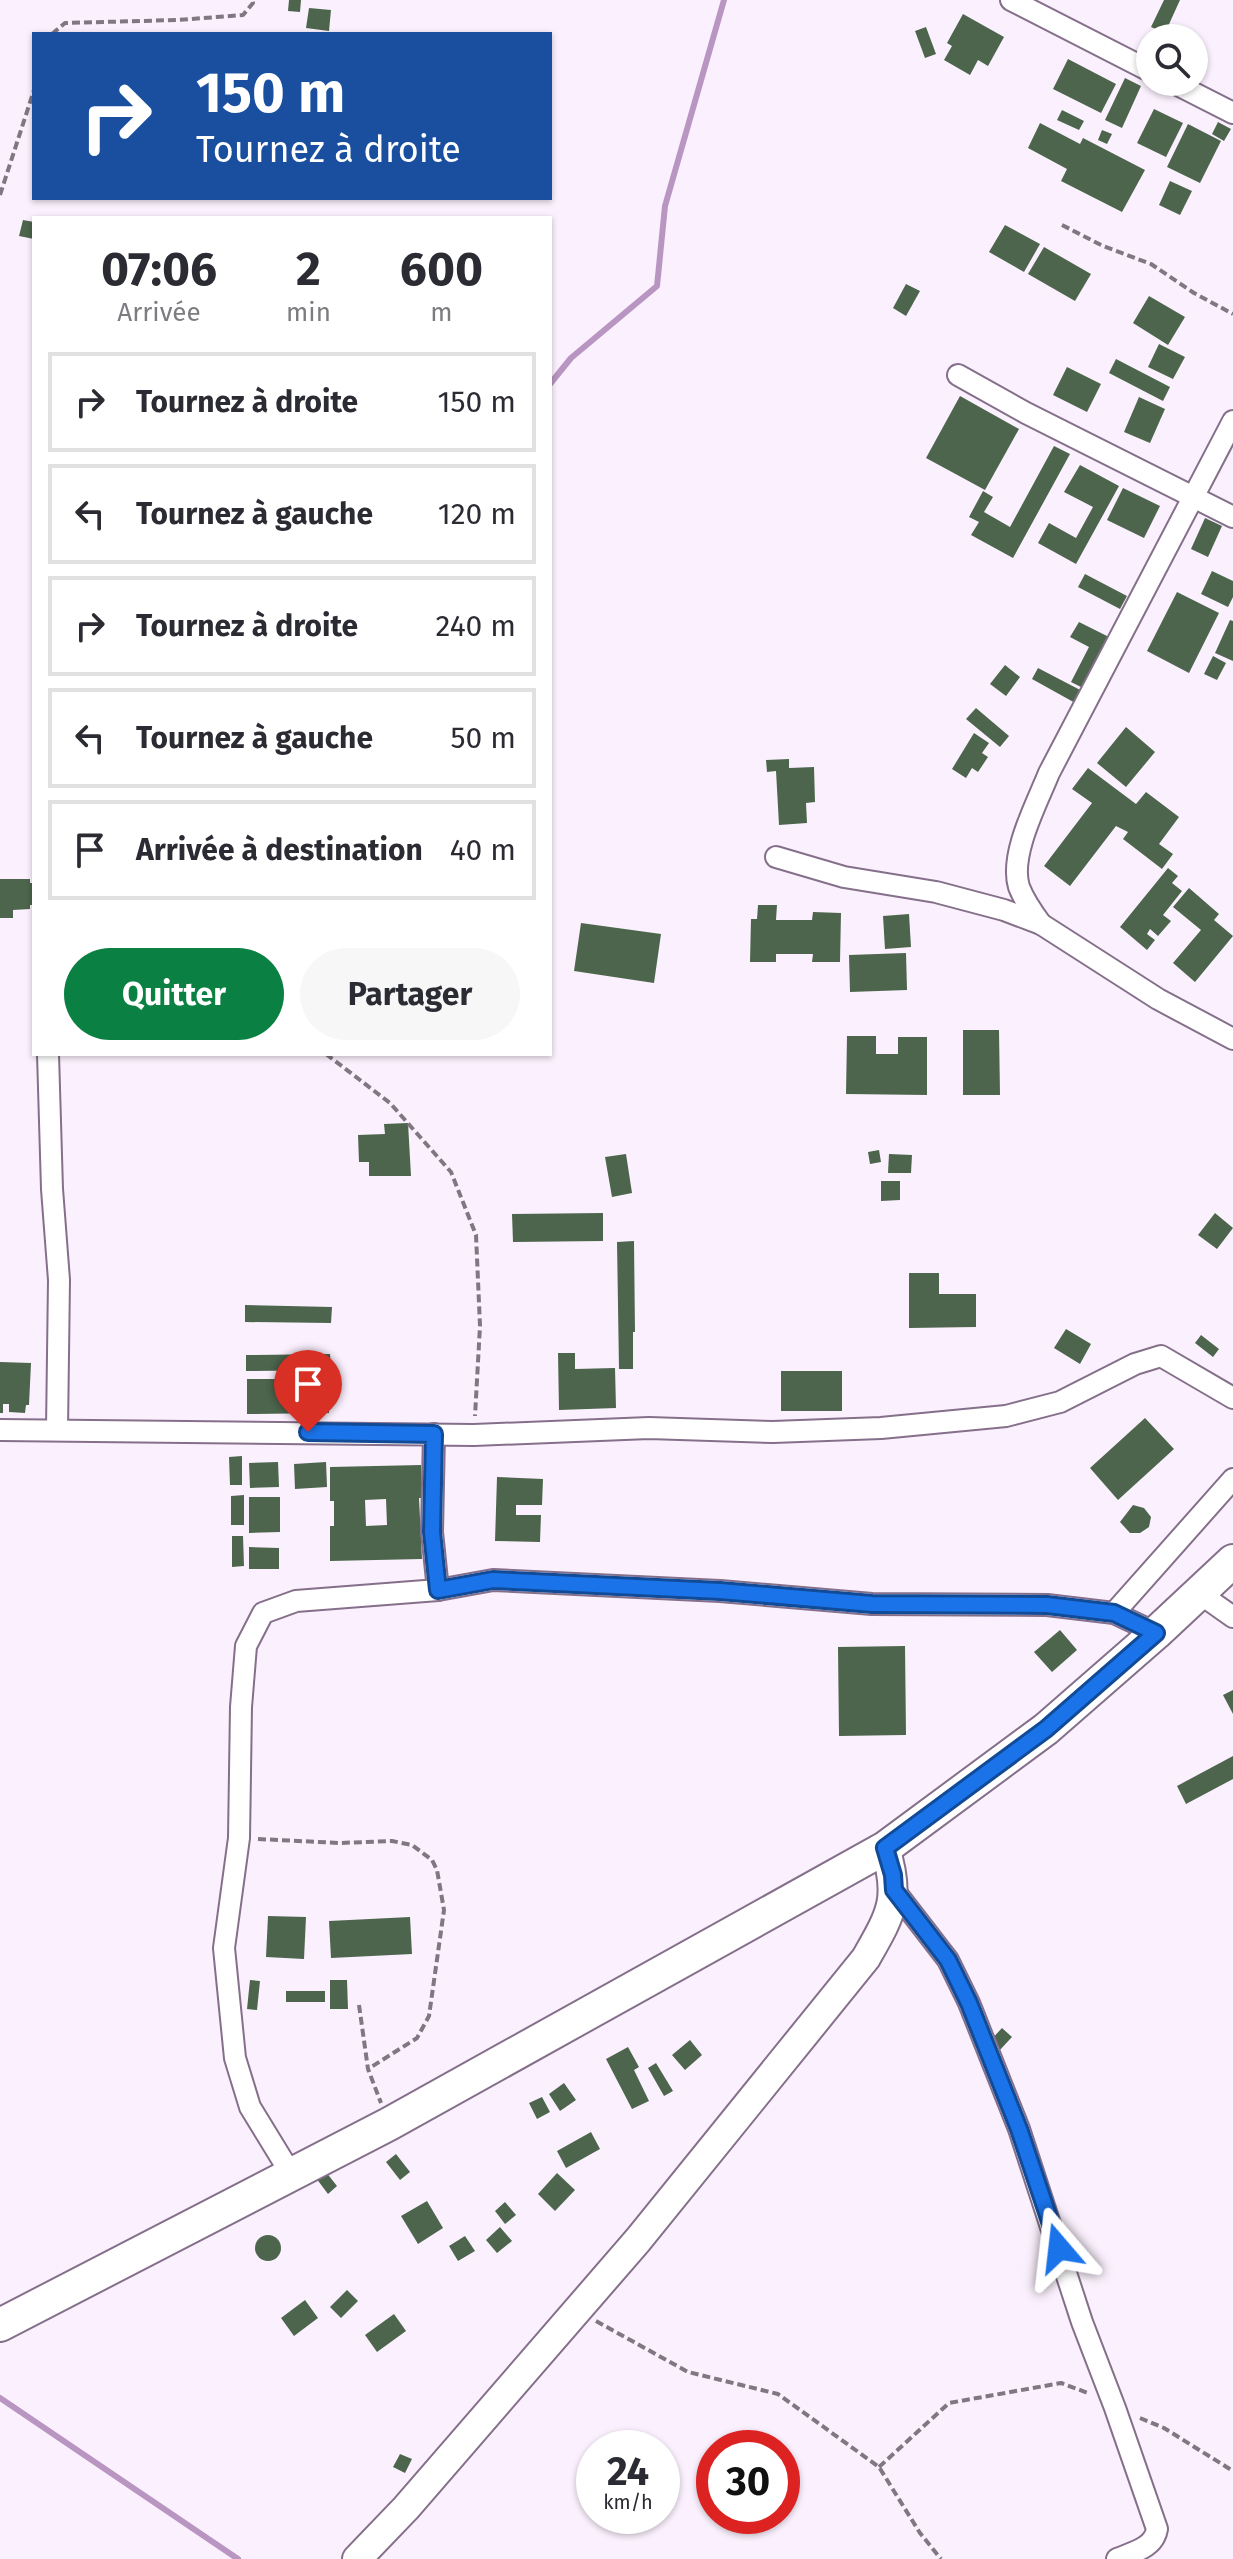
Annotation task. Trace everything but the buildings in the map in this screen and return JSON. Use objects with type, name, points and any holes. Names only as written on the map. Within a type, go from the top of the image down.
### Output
[{"type":"main road","points":[[0,2325],[389,2124],[885,1848],[1046,1729],[1233,1561]]},
{"type":"street","points":[[1011,0],[1136,64]]},
{"type":"street","points":[[1200,96],[1233,113]]},
{"type":"street","points":[[958,375],[1026,413],[1233,517]]},
{"type":"street","points":[[1041,924],[1019,887],[1017,875],[1021,845],[1049,773],[1233,421]]},
{"type":"street","points":[[776,857],[844,877],[936,892],[1041,924],[1158,999],[1233,1039]]},
{"type":"street","points":[[48,1056],[52,1189],[59,1280],[57,1429]]},
{"type":"street","points":[[0,1430],[474,1435],[649,1428],[773,1432],[881,1428],[1006,1416],[1060,1402],[1135,1364],[1161,1356],[1233,1398]]},
{"type":"street","points":[[434,1434],[432,1532],[438,1590]]},
{"type":"street","points":[[1114,1613],[1233,1479]]},
{"type":"street","points":[[291,2174],[250,2107],[235,2058],[224,1948],[239,1838],[241,1707],[246,1646],[263,1613],[296,1601],[438,1590],[493,1580],[720,1591],[872,1604],[1047,1605],[1114,1613],[1156,1633]]},
{"type":"street","points":[[1199,1593],[1233,1617]]},
{"type":"street","points":[[357,2559],[406,2508],[638,2240],[866,1958],[886,1924],[894,1890],[885,1848]]},
{"type":"street","points":[[894,1890],[948,1960],[969,2003],[1019,2129],[1082,2322],[1157,2529],[1155,2539],[1149,2545],[1117,2559]]},
{"type":"path","points":[[54,32],[65,23],[243,15],[253,3],[252,0]]},
{"type":"path","points":[[0,195],[32,96]]},
{"type":"path","points":[[1062,225],[1103,246],[1151,264],[1233,314]]},
{"type":"path","points":[[329,1056],[390,1103],[451,1172],[476,1235],[480,1326],[474,1435]]},
{"type":"path","points":[[239,1838],[340,1843],[392,1841],[412,1845],[432,1860],[437,1870],[444,1910],[429,2016],[417,2038],[368,2069]]},
{"type":"path","points":[[359,2005],[368,2069],[389,2124]]},
{"type":"path","points":[[576,2310],[688,2372],[778,2394],[879,2467],[920,2533],[941,2559]]},
{"type":"path","points":[[879,2467],[949,2403],[1061,2383],[1164,2428],[1233,2471]]},
{"type":"waterway","points":[[552,382],[571,358],[657,286],[665,206],[724,0]]},
{"type":"waterway","points":[[0,2398],[238,2559]]},
{"type":"route","points":[[308,1432],[434,1434],[432,1532],[438,1590],[493,1580],[720,1591],[872,1604],[1047,1605],[1114,1613],[1156,1633],[1046,1729],[885,1848],[894,1890],[948,1960],[969,2003],[1019,2129],[1059,2248]]}]
